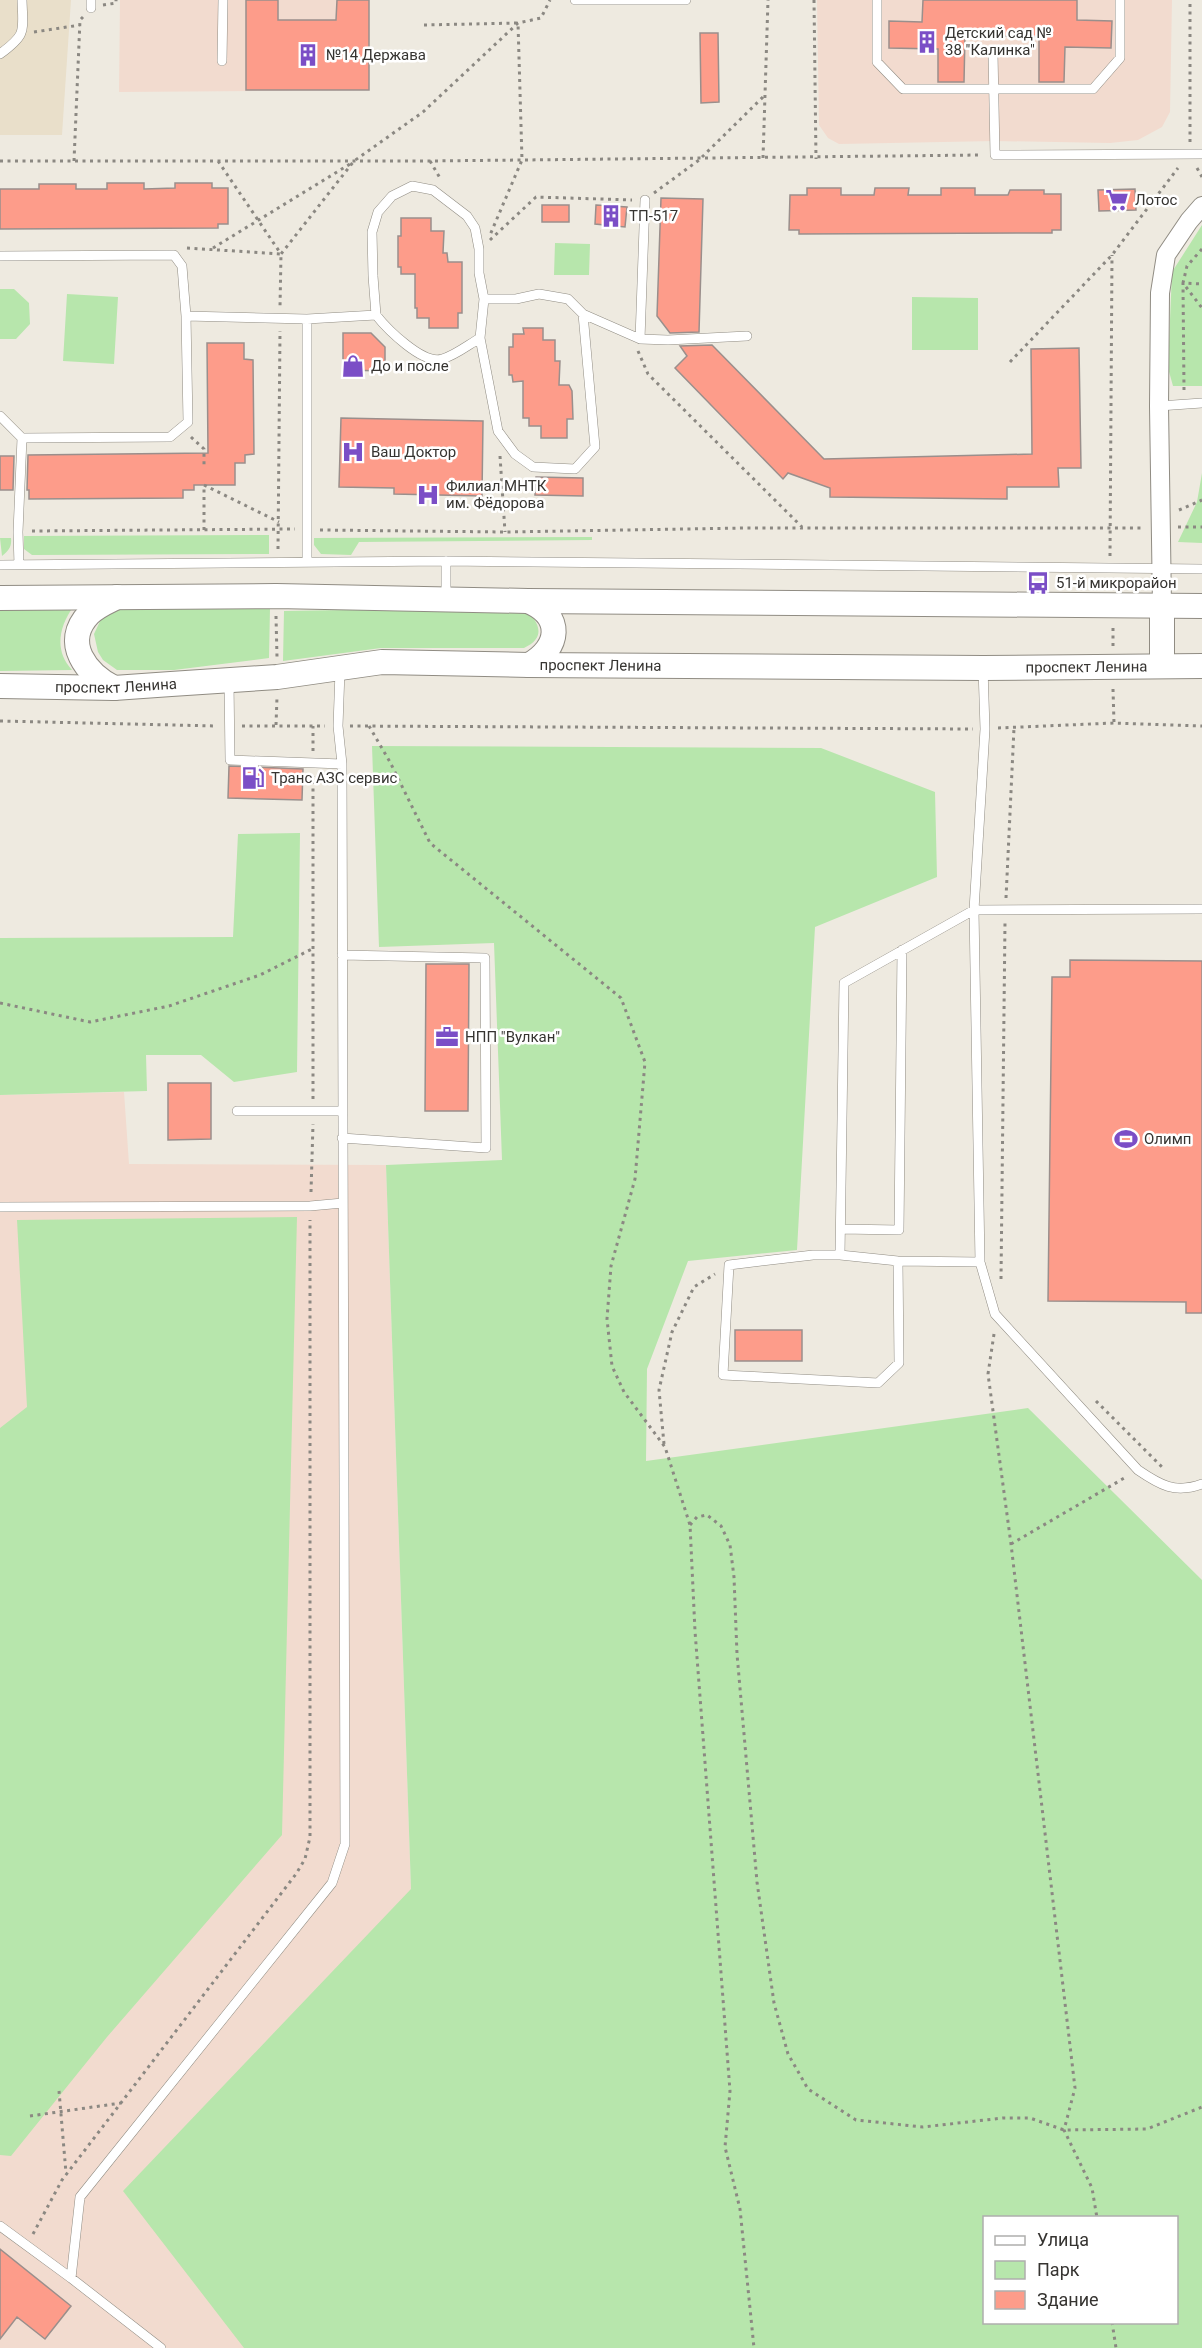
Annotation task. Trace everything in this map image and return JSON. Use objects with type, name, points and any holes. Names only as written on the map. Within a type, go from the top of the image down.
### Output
[{"type":"main road","points":[[114,687],[100,680],[88,669],[82,661],[77,642],[79,631],[88,614],[98,606],[120,596]]},
{"type":"main road","points":[[0,598],[276,596],[528,601],[1202,606]]},
{"type":"main road","points":[[528,601],[540,606],[548,614],[554,631],[549,650],[541,659],[529,665]]},
{"type":"main road","points":[[1162,606],[1162,666]]},
{"type":"main road","name":"проспект Ленина","points":[[0,686],[114,687],[277,677],[382,662],[983,668],[1202,666]]},
{"type":"street","points":[[1162,606],[1159,406],[1161,293],[1166,255],[1202,206]]},
{"type":"lane","points":[[0,54],[23,34],[22,0]]},
{"type":"lane","points":[[222,61],[223,0]]},
{"type":"lane","points":[[575,0],[686,0]]},
{"type":"lane","points":[[877,0],[878,62],[903,89],[994,90],[1093,89],[1120,58],[1120,0]]},
{"type":"lane","points":[[993,53],[995,155],[1202,154]]},
{"type":"lane","points":[[480,338],[441,360],[428,358],[391,333],[376,315],[372,232],[378,212],[392,196],[412,186],[433,190],[467,216],[475,228],[484,299],[480,338],[498,431],[515,454],[533,467],[575,469],[596,447],[583,314]]},
{"type":"lane","points":[[640,339],[645,200]]},
{"type":"lane","points":[[0,256],[174,255],[182,266],[186,316],[188,422],[170,437],[22,438],[0,416]]},
{"type":"lane","points":[[484,299],[516,299],[539,294],[568,299],[583,314],[640,339],[747,336]]},
{"type":"lane","points":[[186,316],[307,319],[376,315]]},
{"type":"lane","points":[[307,319],[307,562]]},
{"type":"lane","points":[[1159,406],[1202,403]]},
{"type":"lane","points":[[19,565],[22,438]]},
{"type":"lane","points":[[0,566],[446,561],[1202,569]]},
{"type":"lane","points":[[446,561],[446,600]]},
{"type":"lane","points":[[71,2278],[80,2198],[332,1883],[345,1844],[341,1111],[342,764],[338,726],[340,668]]},
{"type":"lane","points":[[983,668],[985,729],[974,910],[980,1262],[995,1314],[1138,1470],[1162,1486],[1182,1488],[1202,1485]]},
{"type":"lane","points":[[229,679],[230,760],[342,764]]},
{"type":"lane","points":[[840,1255],[844,983],[974,910],[1202,909]]},
{"type":"lane","points":[[841,1229],[898,1230],[902,950]]},
{"type":"lane","points":[[342,955],[485,958],[486,1148],[342,1138]]},
{"type":"lane","points":[[237,1111],[341,1111]]},
{"type":"lane","points":[[0,1207],[310,1206],[343,1203]]},
{"type":"lane","points":[[898,1261],[899,1363],[878,1383],[723,1376],[729,1265],[813,1255],[840,1255],[898,1261],[980,1262]]},
{"type":"lane","points":[[0,2226],[161,2348]]},
{"type":"path","points":[[424,25],[518,23],[541,18],[550,0]]},
{"type":"path","points":[[763,158],[768,0]]},
{"type":"path","points":[[814,0],[816,159]]},
{"type":"path","points":[[1010,362],[1112,255],[1190,153],[1191,0]]},
{"type":"path","points":[[74,161],[80,20],[91,4]]},
{"type":"path","points":[[518,23],[522,160],[487,242],[536,198],[645,200],[699,160],[765,95]]},
{"type":"path","points":[[211,249],[354,161],[423,112],[518,23]]},
{"type":"path","points":[[23,34],[80,25]]},
{"type":"path","points":[[0,161],[699,160],[995,155]]},
{"type":"path","points":[[218,161],[281,254],[277,562]]},
{"type":"path","points":[[281,254],[354,161]]},
{"type":"path","points":[[174,255],[174,248],[281,254]]},
{"type":"path","points":[[1184,404],[1183,283],[1187,266],[1202,249]]},
{"type":"path","points":[[1111,569],[1112,255]]},
{"type":"path","points":[[1183,283],[1202,284]]},
{"type":"path","points":[[1183,283],[1202,308]]},
{"type":"path","points":[[630,334],[648,374],[803,528]]},
{"type":"path","points":[[181,427],[204,449],[204,466]]},
{"type":"path","points":[[498,431],[505,532]]},
{"type":"path","points":[[204,530],[204,485],[279,522]]},
{"type":"path","points":[[1160,523],[1202,500]]},
{"type":"path","points":[[18,532],[279,529],[505,532],[803,528],[1110,528],[1160,523],[1202,527]]},
{"type":"path","points":[[276,596],[276,725]]},
{"type":"path","points":[[1113,605],[1114,723]]},
{"type":"path","points":[[0,721],[230,726],[985,729],[1114,723],[1202,726]]},
{"type":"path","points":[[26,2246],[66,2174],[296,1874],[305,1859],[310,1837],[310,1206],[313,1111],[314,726]]},
{"type":"path","points":[[369,726],[390,762],[430,843],[621,998],[645,1062],[635,1179],[611,1266],[607,1319],[612,1366],[624,1392],[664,1446]]},
{"type":"path","points":[[1000,1287],[1006,910],[1014,728]]},
{"type":"path","points":[[0,1003],[90,1022],[169,1006],[260,975],[314,948]]},
{"type":"path","points":[[729,1265],[694,1287],[672,1332],[659,1390],[664,1446],[690,1525],[695,1631],[730,2091],[725,2147],[740,2209],[754,2348]]},
{"type":"path","points":[[995,1314],[994,1342],[988,1374],[1011,1544],[1075,2088],[1064,2130],[1092,2188],[1097,2216]]},
{"type":"path","points":[[1091,1396],[1166,1472]]},
{"type":"path","points":[[1011,1544],[1138,1470]]},
{"type":"path","points":[[690,1525],[697,1517],[707,1515],[721,1526],[730,1545],[757,1882],[774,2002],[789,2054],[808,2089],[856,2120],[923,2127],[1003,2118],[1030,2118],[1064,2130],[1147,2129],[1202,2107]]},
{"type":"path","points":[[59,2091],[66,2174]]},
{"type":"path","points":[[30,2116],[121,2103]]},
{"type":"path","points":[[1112,2324],[1116,2348]]},
{"type":"shaded area","points":[[0,0],[71,0],[62,135],[0,135]]},
{"type":"shaded area","points":[[120,0],[369,0],[369,90],[119,92]]},
{"type":"shaded area","points":[[817,0],[1172,0],[1170,112],[1162,127],[1138,140],[1110,143],[995,141],[839,144],[828,138],[819,125]]},
{"type":"shaded area","points":[[124,1092],[129,1164],[386,1165],[411,1889],[696,2348],[0,2348],[0,1095]]},
{"type":"green space","points":[[1202,225],[1202,386],[1173,386],[1168,368],[1172,272]]},
{"type":"green space","points":[[555,243],[590,244],[589,275],[554,275]]},
{"type":"green space","points":[[0,289],[14,289],[29,303],[30,324],[16,339],[0,339]]},
{"type":"green space","points":[[67,294],[118,297],[114,364],[63,361]]},
{"type":"green space","points":[[912,297],[978,298],[978,350],[912,350]]},
{"type":"green space","points":[[1202,473],[1202,543],[1178,542],[1197,502]]},
{"type":"green space","points":[[269,535],[269,554],[32,555],[24,549],[24,536]]},
{"type":"green space","points":[[592,537],[592,540],[359,542],[351,555],[321,554],[314,545],[314,538]]},
{"type":"green space","points":[[0,538],[11,538],[10,548],[2,556]]},
{"type":"green space","points":[[119,606],[270,608],[269,658],[174,670],[117,670],[103,660],[98,652],[94,634],[102,617]]},
{"type":"green space","points":[[73,607],[64,623],[60,639],[66,663],[72,670],[0,671],[0,609]]},
{"type":"green space","points":[[524,607],[536,623],[538,634],[531,644],[524,648],[381,648],[283,661],[284,611]]},
{"type":"green space","points":[[372,746],[821,748],[935,792],[937,877],[815,927],[797,1250],[688,1261],[647,1369],[646,1461],[1028,1408],[1202,1580],[1202,2348],[244,2348],[123,2191],[411,1889],[386,1165],[502,1160],[494,943],[379,947]]},
{"type":"green space","points":[[300,833],[297,1072],[234,1082],[201,1055],[146,1055],[147,1091],[0,1095],[0,938],[233,937],[238,834]]},
{"type":"green space","points":[[297,1217],[282,1835],[107,2037],[11,2156],[0,2155],[0,1428],[27,1407],[17,1220]]},
{"type":"building","name":"№14 Держава","points":[[246,0],[278,0],[278,20],[336,20],[337,0],[369,0],[369,90],[246,90]]},
{"type":"building","name":"Детский сад № 38 \"Калинка\"","points":[[923,0],[1077,0],[1077,20],[1112,21],[1111,48],[1065,47],[1064,82],[1039,82],[1039,37],[965,35],[964,82],[938,82],[938,49],[889,48],[889,21],[922,22]]},
{"type":"building","points":[[700,33],[718,33],[719,102],[701,103]]},
{"type":"building","points":[[107,183],[144,183],[144,189],[175,188],[175,183],[212,183],[212,188],[228,188],[228,224],[218,224],[218,228],[0,229],[0,189],[39,189],[39,184],[76,184],[76,189],[107,189]]},
{"type":"building","points":[[807,188],[841,188],[841,195],[874,195],[875,188],[909,188],[908,195],[941,195],[941,188],[975,188],[975,195],[1008,195],[1010,190],[1044,190],[1044,194],[1061,194],[1061,230],[1052,230],[1052,233],[799,234],[799,230],[789,230],[790,195],[807,195]]},
{"type":"building","name":"Лотос","points":[[1135,189],[1136,210],[1099,211],[1098,190]]},
{"type":"building","points":[[661,198],[703,199],[699,332],[670,333],[657,316]]},
{"type":"building","points":[[542,205],[569,205],[569,222],[542,222]]},
{"type":"building","name":"ТП-517","points":[[596,205],[627,207],[625,227],[595,224]]},
{"type":"building","points":[[401,218],[431,218],[431,231],[444,231],[443,253],[447,253],[448,262],[462,262],[462,313],[458,313],[458,328],[429,328],[429,318],[417,318],[415,274],[401,274],[401,267],[398,267],[398,236],[401,236]]},
{"type":"building","points":[[523,328],[543,328],[543,340],[555,340],[555,361],[560,361],[559,385],[569,385],[572,391],[573,419],[567,419],[567,438],[541,438],[541,426],[529,426],[529,418],[523,418],[523,381],[513,382],[512,375],[509,375],[509,347],[513,347],[513,334],[524,334]]},
{"type":"building","points":[[343,333],[371,333],[385,347],[385,371],[343,370]]},
{"type":"building","points":[[207,343],[244,343],[244,359],[253,360],[254,454],[245,455],[245,463],[235,463],[235,485],[194,485],[194,490],[183,490],[183,498],[29,499],[28,455],[208,453]]},
{"type":"building","points":[[712,345],[824,459],[1032,454],[1031,349],[1079,348],[1081,468],[1058,468],[1059,487],[1007,487],[1007,499],[830,497],[830,488],[788,473],[783,479],[675,368],[687,356],[680,346]]},
{"type":"building","points":[[341,418],[483,421],[482,496],[394,494],[394,488],[339,487]]},
{"type":"building","points":[[0,456],[14,456],[13,490],[0,490]]},
{"type":"building","points":[[536,477],[583,478],[583,496],[535,495]]},
{"type":"building","points":[[229,766],[303,769],[302,800],[228,798]]},
{"type":"building","name":"Олимп","points":[[1070,960],[1202,961],[1202,1313],[1186,1313],[1186,1302],[1048,1301],[1052,977],[1070,977]]},
{"type":"building","name":"НПП \"Вулкан\"","points":[[426,964],[469,964],[468,1111],[425,1111]]},
{"type":"building","points":[[168,1083],[211,1083],[211,1139],[168,1140]]},
{"type":"building","points":[[735,1330],[802,1330],[802,1361],[735,1361]]},
{"type":"building","points":[[0,2249],[71,2306],[45,2339],[17,2317],[0,2339]]},
{"type":"place","name":"Детский сад № 38 \"Калинка\"","points":[[927,42]]},
{"type":"place","name":"№14 Держава","points":[[308,55]]},
{"type":"place","name":"Лотос","points":[[1117,200]]},
{"type":"place","name":"ТП-517","points":[[611,216]]},
{"type":"place","name":"До и после","points":[[353,366]]},
{"type":"place","name":"Ваш Доктор","points":[[353,452]]},
{"type":"place","name":"Филиал МНТК им. Фёдорова","points":[[428,495]]},
{"type":"place","name":"51-й микрорайон","points":[[1038,583]]},
{"type":"place","name":"Транс АЗС сервис","points":[[253,778]]},
{"type":"place","name":"НПП \"Вулкан\"","points":[[447,1037]]},
{"type":"place","name":"Олимп","points":[[1126,1139]]}]
